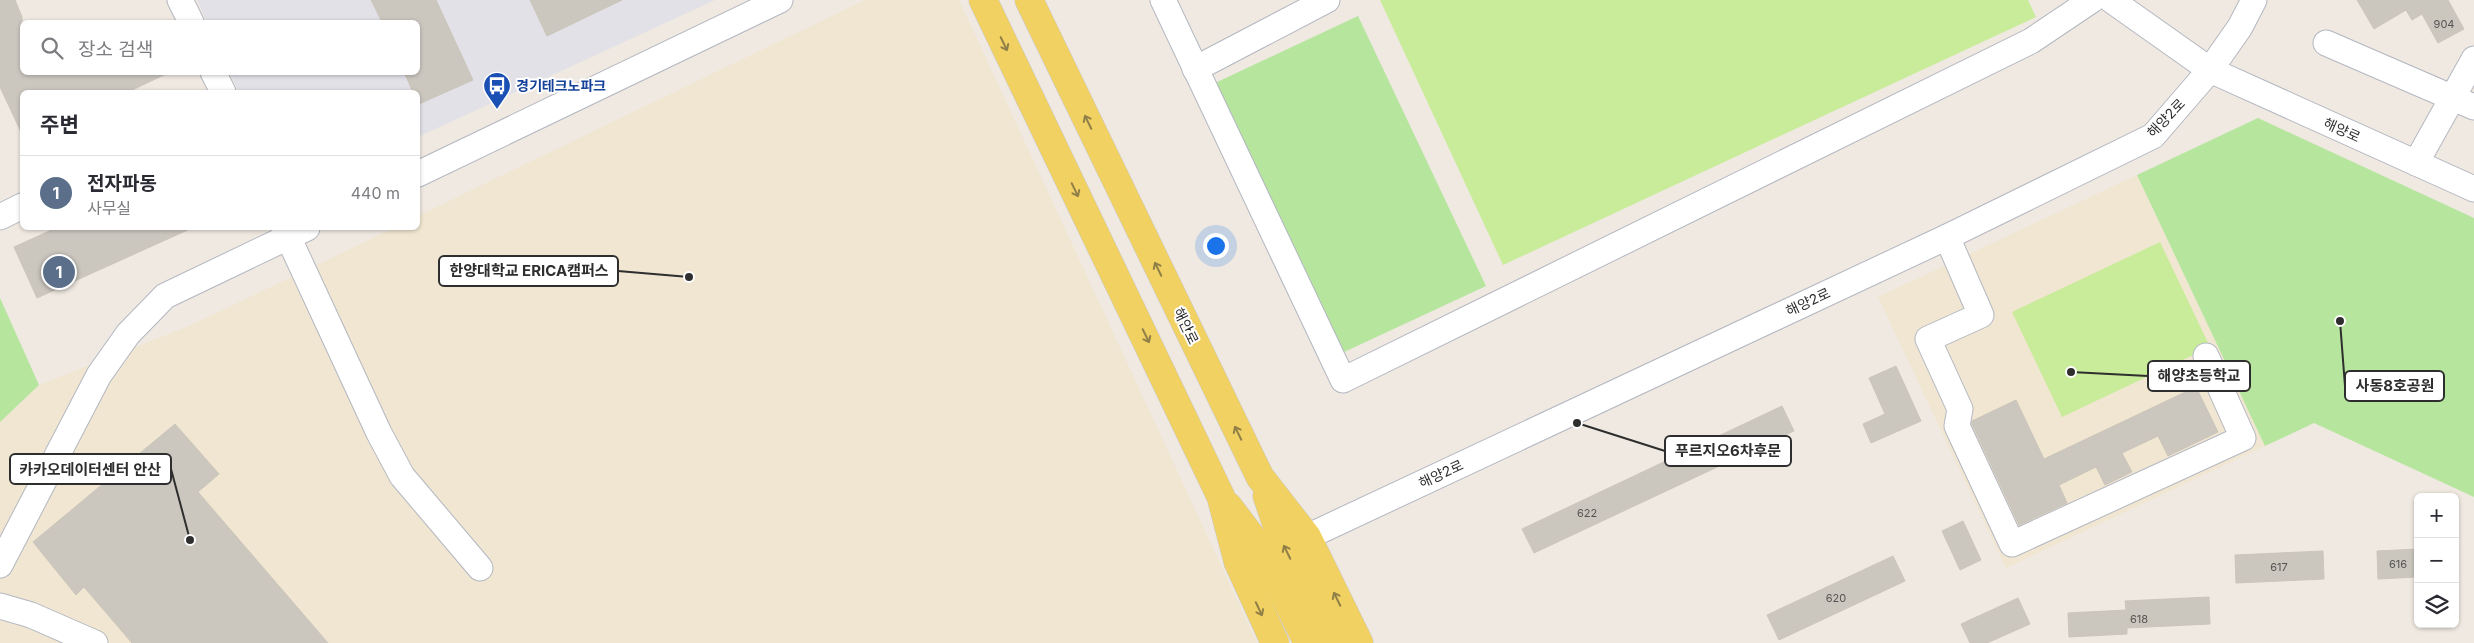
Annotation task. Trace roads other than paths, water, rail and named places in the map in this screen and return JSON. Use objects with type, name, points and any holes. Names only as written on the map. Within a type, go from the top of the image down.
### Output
[{"type":"main road","points":[[983,0],[1221,497],[1238,562],[1275,643]]},
{"type":"main road","name":"해안로","points":[[1029,0],[1260,477],[1307,536],[1359,643]]},
{"type":"main road","points":[[1260,477],[1284,546],[1332,643]]},
{"type":"main road","points":[[1221,497],[1260,548],[1308,643]]},
{"type":"street","points":[[180,0],[190,20]]},
{"type":"street","points":[[420,173],[780,0]]},
{"type":"street","points":[[1163,0],[1343,380],[2032,41],[2092,0]]},
{"type":"street","points":[[1195,69],[1327,0]]},
{"type":"street","name":"해양로","points":[[2111,0],[2210,70],[2474,190]]},
{"type":"street","name":"해양2로","points":[[1307,536],[1947,237],[2153,136],[2210,70],[2240,27],[2254,0]]},
{"type":"street","points":[[2326,42],[2463,102]]},
{"type":"street","points":[[2416,163],[2463,102],[2474,59]]},
{"type":"street","points":[[215,75],[221,90]]},
{"type":"street","points":[[0,216],[20,207]]},
{"type":"street","points":[[0,565],[99,375],[128,334],[165,296],[293,230],[379,433],[402,476],[480,568]]},
{"type":"street","points":[[1947,237],[1981,315],[1928,339],[1960,408],[1957,426],[2012,544],[2243,438],[2206,356]]},
{"type":"street","points":[[0,606],[31,615],[95,643]]},
{"type":"place","name":"경기테크노파크","points":[[497,110]]},
{"type":"place","name":"전자파동","points":[[59,272]]},
{"type":"place","name":"한양대학교 ERICA캠퍼스","points":[[689,277]]},
{"type":"place","name":"사동8호공원","points":[[2340,321]]},
{"type":"place","name":"해양초등학교","points":[[2071,372]]},
{"type":"place","name":"푸르지오6차후문","points":[[1577,423]]},
{"type":"place","name":"카카오데이터센터 안산","points":[[190,540]]}]
